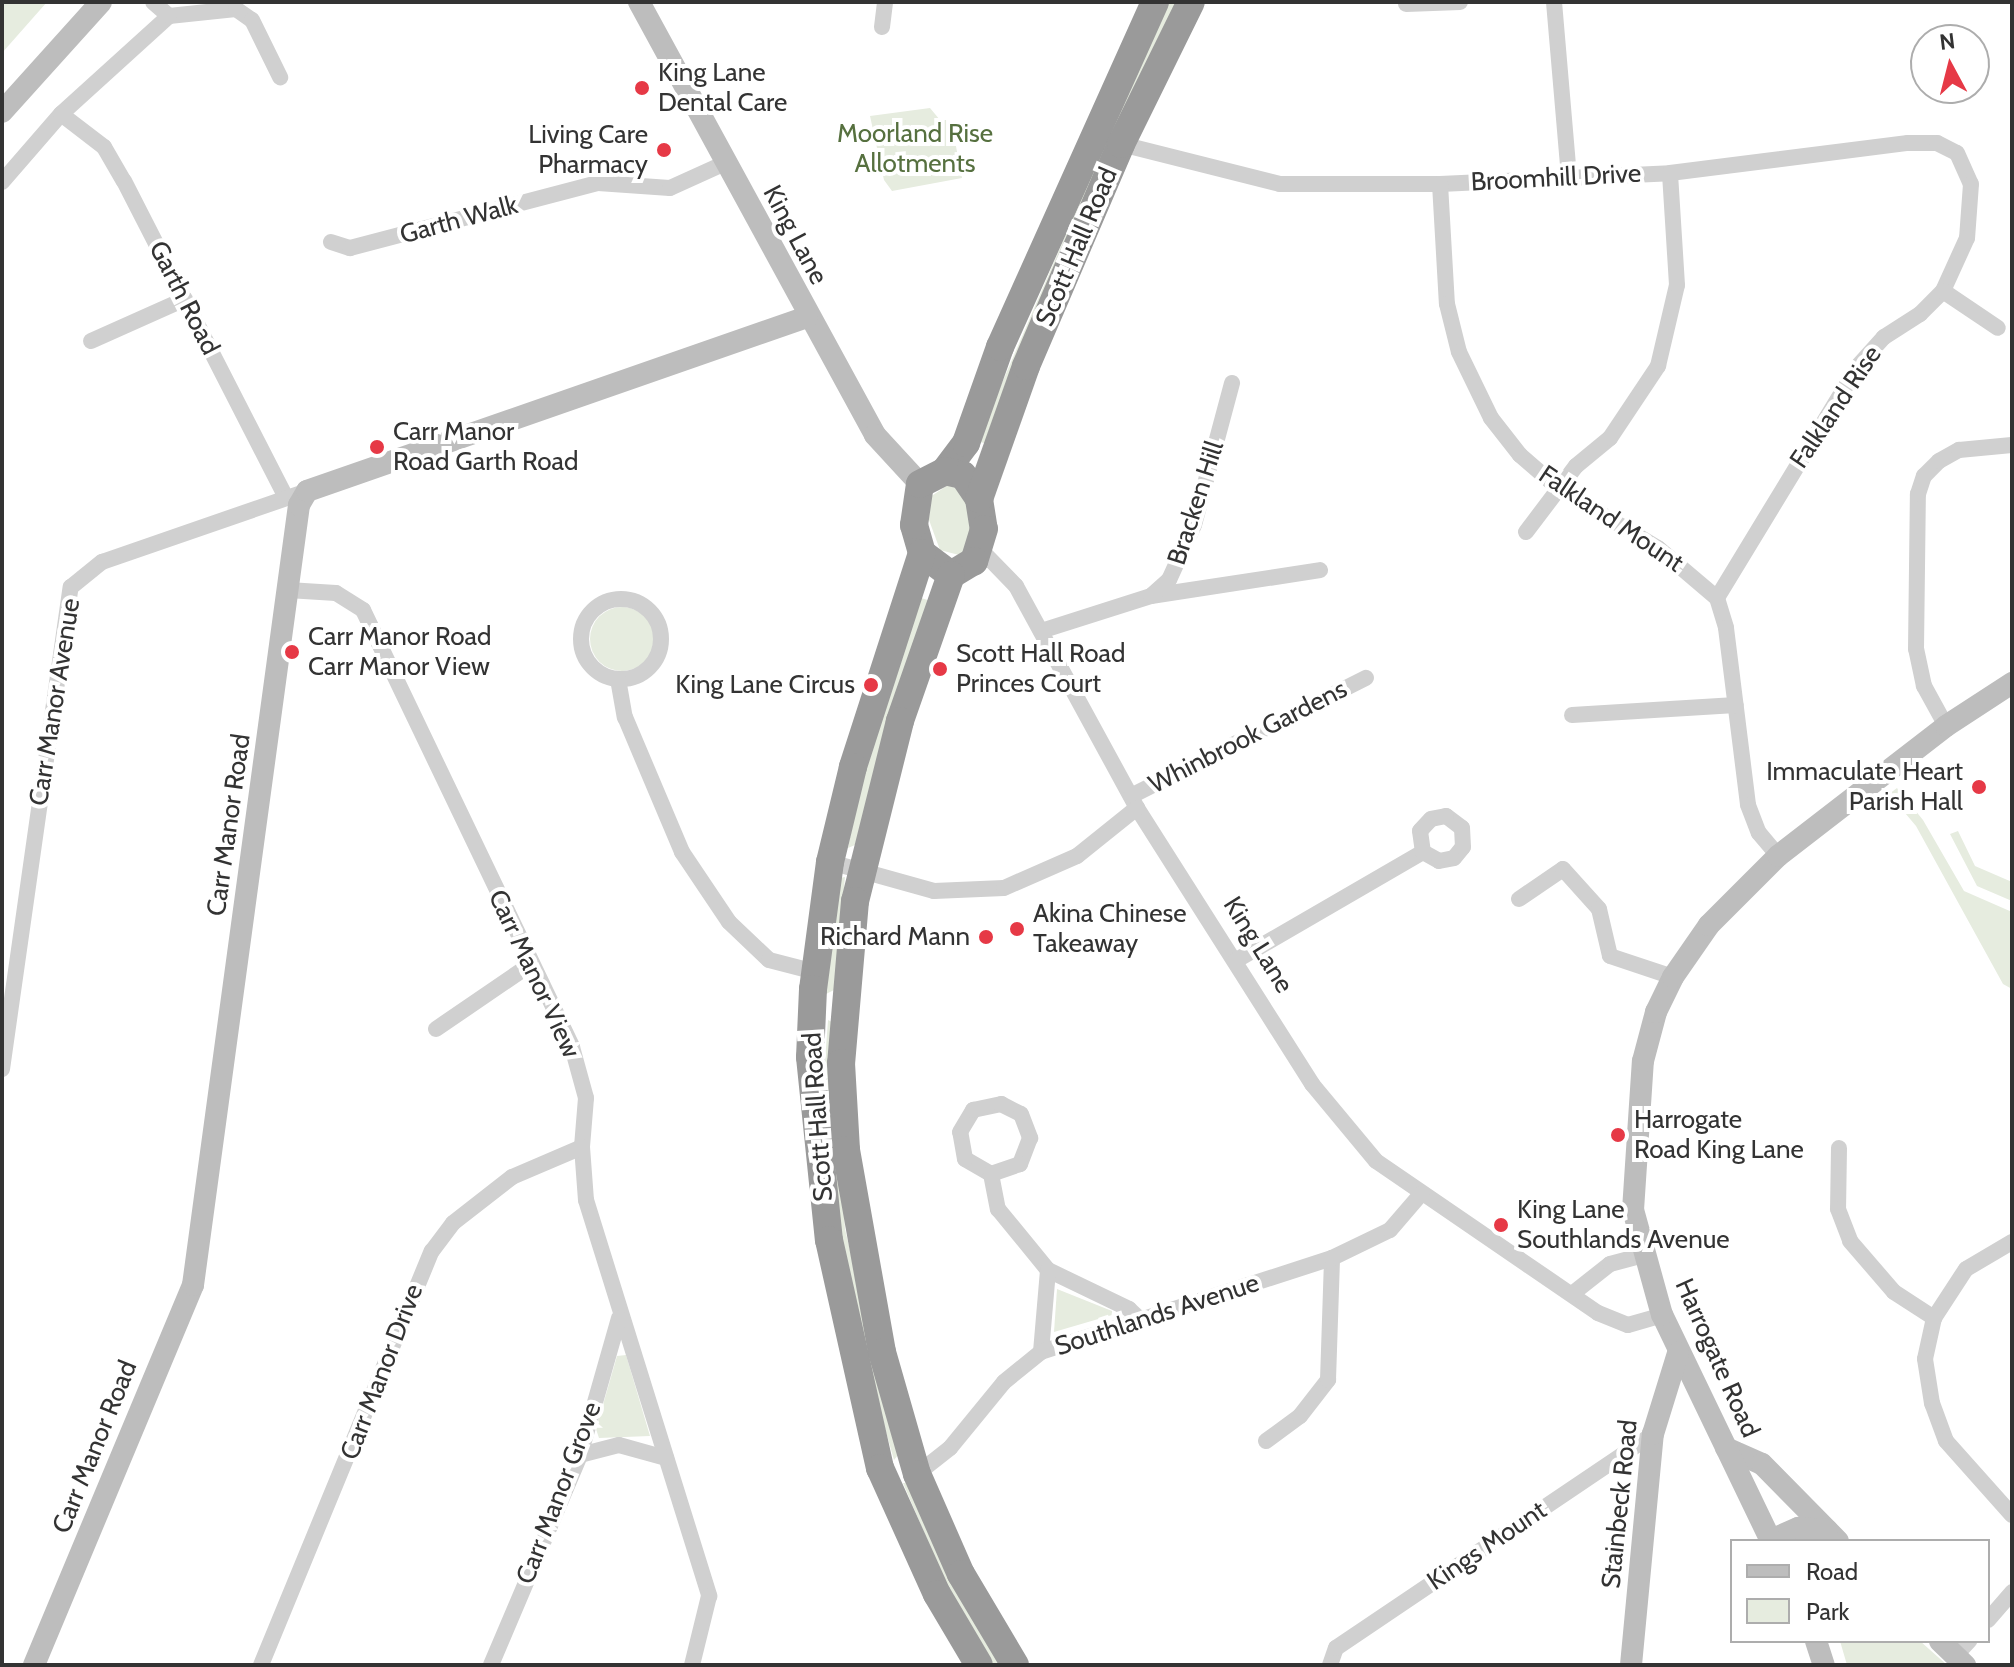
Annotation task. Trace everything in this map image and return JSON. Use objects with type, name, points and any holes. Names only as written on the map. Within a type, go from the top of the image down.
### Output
[{"type":"highway","name":"Scott Hall Road","points":[[945,471],[966,443],[1000,347],[1155,2]]},
{"type":"highway","name":"Scott Hall Road","points":[[979,499],[1026,366],[1121,144],[1191,2]]},
{"type":"highway","points":[[945,471],[963,475],[979,499],[981,550],[965,569],[951,575],[922,553],[914,525],[920,484],[945,471]]},
{"type":"highway","name":"Scott Hall Road","points":[[922,553],[853,767],[830,862],[815,972],[810,1057],[817,1153],[853,1357],[880,1468],[937,1594],[979,1665]]},
{"type":"highway","name":"Scott Hall Road","points":[[951,575],[900,721],[861,868],[844,1007],[846,1150],[882,1352],[917,1474],[961,1574],[1015,1665]]},
{"type":"street","points":[[2,112],[101,2]]},
{"type":"street","points":[[153,2],[169,16]]},
{"type":"street","name":"King Lane","points":[[639,2],[807,317],[875,435],[920,484]]},
{"type":"street","points":[[882,27],[885,2]]},
{"type":"street","points":[[1406,4],[1460,2]]},
{"type":"street","points":[[1554,2],[1569,178]]},
{"type":"street","points":[[2,182],[61,114],[169,16],[236,9],[252,20],[280,77]]},
{"type":"street","name":"Garth Road","points":[[61,114],[104,147],[185,299],[296,495]]},
{"type":"street","name":"Broomhill Drive","points":[[1121,144],[1254,181],[1440,184],[1670,173],[1937,143],[1957,153],[1971,184]]},
{"type":"street","name":"Garth Walk","points":[[331,242],[350,248],[598,183],[670,188],[725,163]]},
{"type":"street","points":[[1526,532],[1558,488],[1610,438],[1658,366],[1677,285],[1670,173]]},
{"type":"street","name":"Falkland Mount","points":[[1440,184],[1447,304],[1459,352],[1491,418],[1520,455],[1558,488],[1658,548],[1717,598]]},
{"type":"street","name":"Falkland Rise","points":[[1717,598],[1858,366],[1884,337],[1920,314],[1943,291],[1967,238],[1971,184]]},
{"type":"street","points":[[1943,291],[1998,328]]},
{"type":"street","points":[[91,341],[185,299]]},
{"type":"street","points":[[296,495],[807,317]]},
{"type":"street","name":"Bracken Hill","points":[[1041,631],[1151,596],[1169,580],[1183,555],[1232,383]]},
{"type":"street","points":[[1946,726],[1924,686],[1916,649],[1918,494],[1924,476],[1939,461],[1959,450],[2012,445]]},
{"type":"street","name":"Carr Manor Road","points":[[34,1665],[193,1285],[288,590],[299,505],[296,495]]},
{"type":"street","name":"Carr Manor Avenue","points":[[2,1069],[71,587],[102,562],[296,495]]},
{"type":"street","name":"King Lane","points":[[981,550],[1016,586],[1134,802],[1312,1084],[1376,1161],[1598,1313],[1628,1325],[1662,1315]]},
{"type":"street","points":[[1151,596],[1320,570]]},
{"type":"street","name":"Carr Manor View","points":[[288,590],[336,593],[363,610],[572,1047],[586,1098],[582,1147],[586,1200],[619,1318],[709,1596],[692,1665]]},
{"type":"street","points":[[1717,598],[1726,628],[1752,822],[1778,856]]},
{"type":"street","points":[[611,600],[635,601],[651,611],[661,631],[660,651],[639,676],[618,679],[589,664],[581,645],[583,627],[593,611],[611,600]]},
{"type":"street","name":"Whinbrook Gardens","points":[[830,862],[861,868],[934,891],[1004,888],[1077,856],[1134,802],[1366,678]]},
{"type":"street","points":[[618,679],[625,717],[682,852],[729,922],[769,960],[815,972]]},
{"type":"street","name":"Harrogate Road","points":[[1771,1539],[1678,1353],[1662,1315],[1644,1255],[1632,1187],[1643,1061],[1656,1012],[1673,977],[1709,925],[1778,856],[1946,726],[2012,683]]},
{"type":"street","points":[[1572,715],[1736,705]]},
{"type":"street","points":[[1235,961],[1423,852]]},
{"type":"street","points":[[1519,899],[1563,869],[1599,909],[1610,956],[1673,977]]},
{"type":"street","points":[[436,1029],[531,964]]},
{"type":"street","points":[[991,1174],[1020,1164],[1030,1138],[1021,1114],[1001,1104],[973,1110],[960,1132],[965,1159],[991,1174],[998,1209],[1048,1270],[1129,1309],[1142,1321]]},
{"type":"street","name":"Carr Manor Drive","points":[[261,1665],[432,1251],[453,1223],[512,1177],[582,1147]]},
{"type":"street","points":[[1839,1148],[1838,1209],[1850,1241],[1894,1292],[1934,1318]]},
{"type":"street","name":"Southlands Avenue","points":[[917,1474],[950,1448],[1004,1382],[1041,1352],[1332,1258],[1390,1230],[1421,1194]]},
{"type":"street","points":[[2012,1242],[1966,1269],[1934,1318],[1925,1359],[1932,1403],[1946,1441],[2012,1515]]},
{"type":"street","points":[[1572,1294],[1610,1264],[1644,1255]]},
{"type":"street","points":[[1266,1441],[1300,1416],[1328,1380],[1332,1258]]},
{"type":"street","points":[[1041,1352],[1048,1270]]},
{"type":"street","name":"Carr Manor Grove","points":[[491,1665],[580,1455],[619,1318]]},
{"type":"street","name":"Stainbeck Road","points":[[1631,1665],[1653,1434],[1678,1353]]},
{"type":"street","name":"Kings Mount","points":[[1330,1665],[1336,1648],[1653,1434]]},
{"type":"street","points":[[580,1455],[619,1445],[666,1458]]},
{"type":"street","points":[[1726,1448],[1762,1464],[1832,1536]]},
{"type":"street","points":[[1773,1539],[1798,1528],[1832,1536]]},
{"type":"street","points":[[1990,1618],[2012,1592]]},
{"type":"street","points":[[1817,1643],[1824,1665]]},
{"type":"green space","points":[[2,2],[47,2],[2,53]]},
{"type":"green space","points":[[1166,2],[1177,2],[987,444],[977,441]]},
{"type":"green space","name":"Moorland Rise Allotments","points":[[930,108],[940,120],[951,120],[962,178],[892,191],[884,180],[870,116]]},
{"type":"green space","points":[[948,485],[963,491],[975,541],[959,555],[940,550],[929,520],[930,497]]},
{"type":"green space","points":[[921,598],[931,601],[855,845],[848,848],[859,790]]},
{"type":"green space","points":[[622,607],[640,613],[648,621],[654,639],[648,657],[640,665],[622,671],[604,665],[596,657],[590,639],[596,621],[604,613]]},
{"type":"green space","points":[[1897,788],[1923,820],[1964,891],[2012,912],[2012,989],[2003,984],[1916,826],[1889,794]]},
{"type":"green space","points":[[1958,831],[1975,866],[2012,882],[2012,901],[1977,886],[1950,834]]},
{"type":"green space","points":[[845,877],[834,990],[826,994],[840,878]]},
{"type":"green space","points":[[828,1020],[832,1022],[845,1229],[898,1455],[894,1460],[852,1313],[822,1103]]},
{"type":"green space","points":[[1057,1289],[1112,1311],[1112,1315],[1054,1332]]},
{"type":"green space","points":[[626,1355],[650,1436],[599,1438],[596,1429],[617,1356]]},
{"type":"green space","points":[[903,1483],[906,1483],[1004,1665],[993,1665],[956,1607]]},
{"type":"green space","points":[[1841,1643],[1922,1643],[1947,1665],[1847,1665]]},
{"type":"place","name":"King Lane Dental Care","points":[[642,88]]},
{"type":"place","name":"Living Care Pharmacy","points":[[664,150]]},
{"type":"place","name":"Carr Manor Road Garth Road","points":[[377,447]]},
{"type":"place","name":"Carr Manor Road Carr Manor View","points":[[292,652]]},
{"type":"place","name":"Scott Hall Road Princes Court","points":[[940,669]]},
{"type":"place","name":"King Lane Circus","points":[[871,685]]},
{"type":"place","name":"Immaculate Heart Parish Hall","points":[[1979,787]]},
{"type":"place","name":"Akina Chinese Takeaway","points":[[1017,929]]},
{"type":"place","name":"Richard Mann","points":[[986,937]]},
{"type":"place","name":"Harrogate Road King Lane","points":[[1618,1135]]},
{"type":"place","name":"King Lane Southlands Avenue","points":[[1501,1225]]}]
